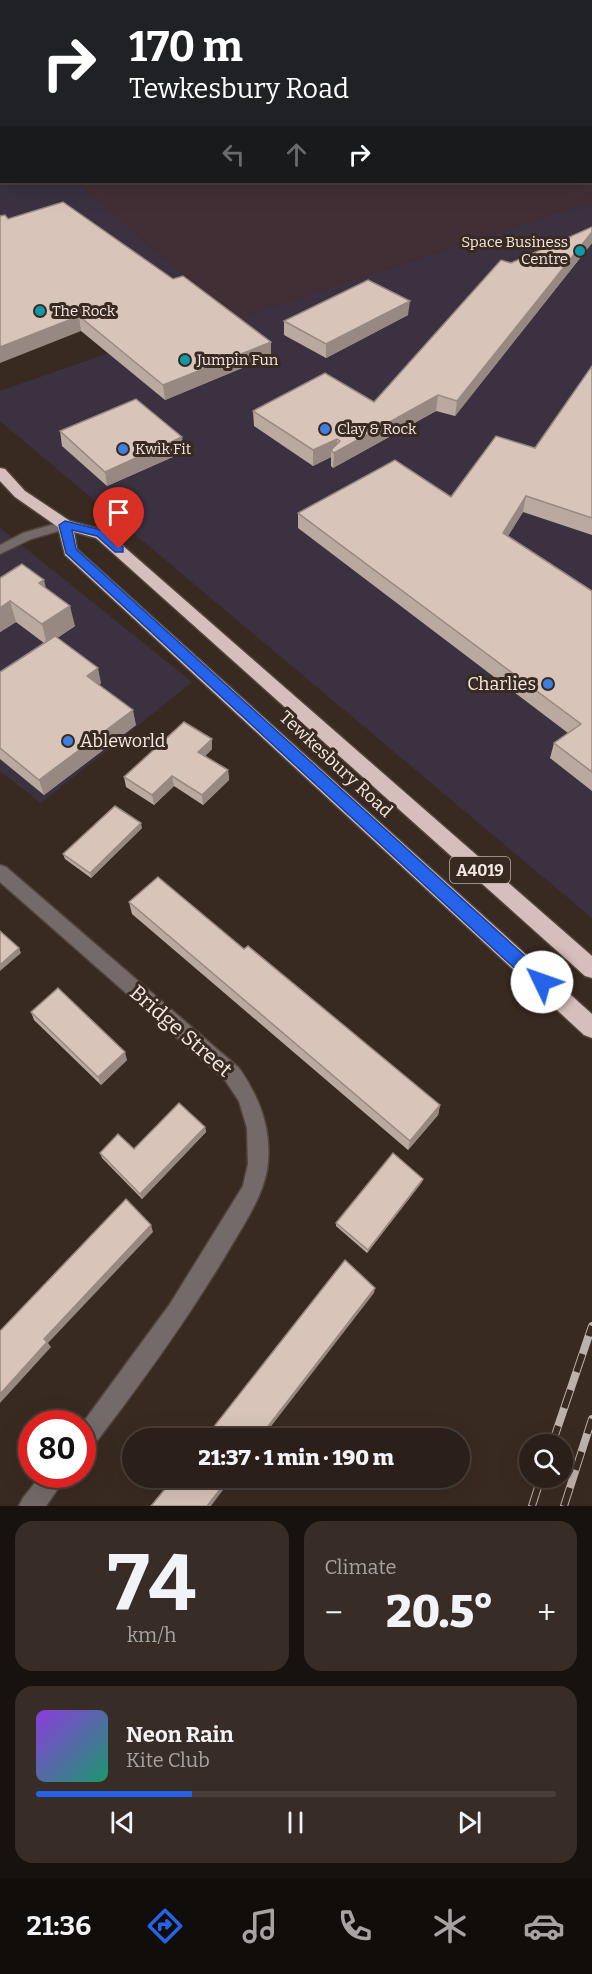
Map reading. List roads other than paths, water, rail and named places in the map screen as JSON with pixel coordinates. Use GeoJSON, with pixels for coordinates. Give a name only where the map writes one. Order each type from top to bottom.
{"type":"FeatureCollection","features":[{"type":"Feature","properties":{"kind":"highway","name":"Tewkesbury Road"},"geometry":{"type":"LineString","coordinates":[[0,472],[20,494],[65,525],[101,534],[592,969]]}},
{"type":"Feature","properties":{"kind":"highway","name":"Tewkesbury Road"},"geometry":{"type":"LineString","coordinates":[[65,525],[70,551],[592,1028]]}},
{"type":"Feature","properties":{"kind":"street"},"geometry":{"type":"LineString","coordinates":[[0,550],[27,536],[65,525]]}},
{"type":"Feature","properties":{"kind":"street","name":"Bridge Street"},"geometry":{"type":"LineString","coordinates":[[0,872],[232,1074],[246,1093],[256,1116],[260,1140],[258,1166],[250,1192],[219,1248],[144,1360],[96,1423]]}},
{"type":"Feature","properties":{"kind":"street"},"geometry":{"type":"LineString","coordinates":[[31,1506],[46,1488]]}},
{"type":"Feature","properties":{"kind":"railway"},"geometry":{"type":"LineString","coordinates":[[555,1434],[592,1326]]}},
{"type":"Feature","properties":{"kind":"railway"},"geometry":{"type":"LineString","coordinates":[[564,1506],[592,1419]]}},
{"type":"Feature","properties":{"kind":"railway"},"geometry":{"type":"LineString","coordinates":[[532,1506],[538,1488]]}},
{"type":"Feature","properties":{"kind":"place","name":"Space Business Centre"},"geometry":{"type":"Point","coordinates":[580,251]}},
{"type":"Feature","properties":{"kind":"place","name":"The Rock"},"geometry":{"type":"Point","coordinates":[40,311]}},
{"type":"Feature","properties":{"kind":"place","name":"Jumpin Fun"},"geometry":{"type":"Point","coordinates":[185,360]}},
{"type":"Feature","properties":{"kind":"place","name":"Clay & Rock"},"geometry":{"type":"Point","coordinates":[325,429]}},
{"type":"Feature","properties":{"kind":"place","name":"Kwik Fit"},"geometry":{"type":"Point","coordinates":[123,449]}},
{"type":"Feature","properties":{"kind":"place","name":"Charlies"},"geometry":{"type":"Point","coordinates":[548,684]}},
{"type":"Feature","properties":{"kind":"place","name":"Ableworld"},"geometry":{"type":"Point","coordinates":[68,741]}}]}
